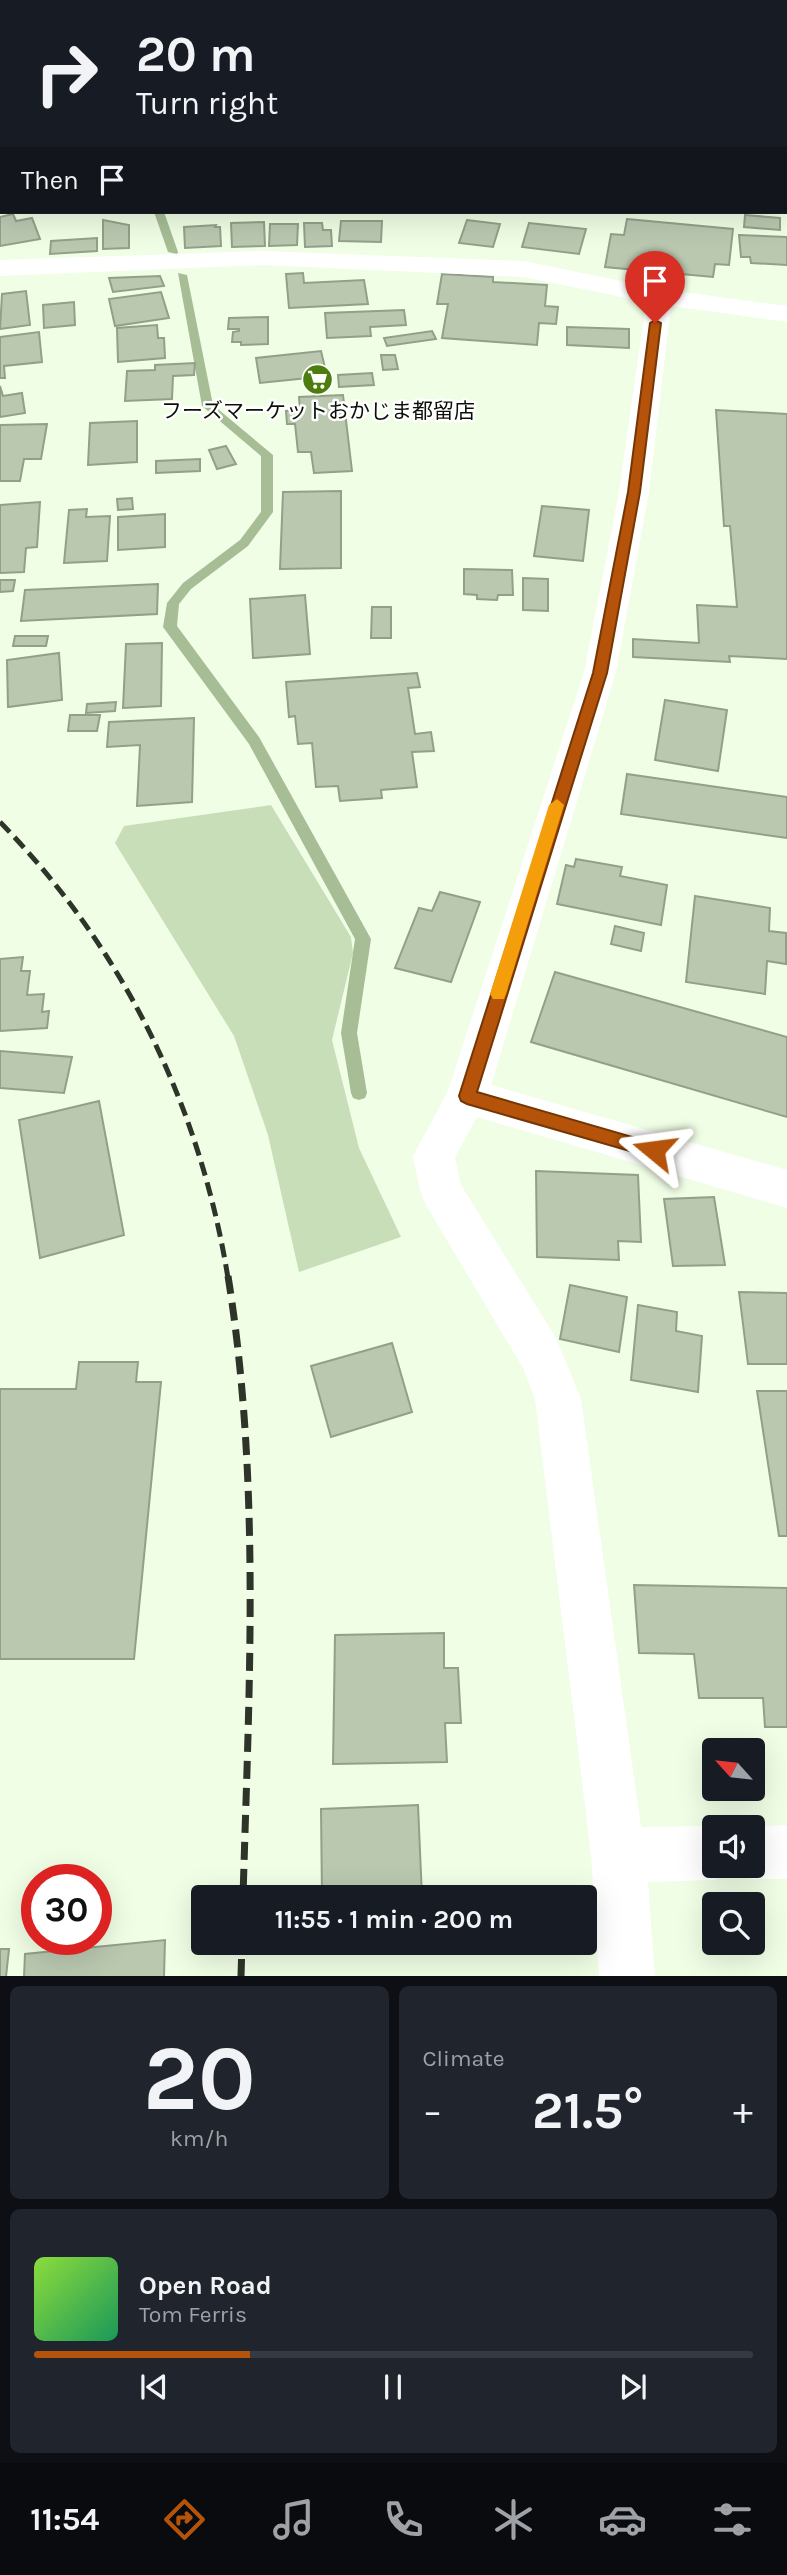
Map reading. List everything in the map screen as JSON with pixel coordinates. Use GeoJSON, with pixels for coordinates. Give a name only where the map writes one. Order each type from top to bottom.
{"type":"FeatureCollection","features":[{"type":"Feature","properties":{"kind":"main road"},"geometry":{"type":"LineString","coordinates":[[0,268],[263,258],[524,269],[660,297],[787,314]]}},
{"type":"Feature","properties":{"kind":"main road"},"geometry":{"type":"LineString","coordinates":[[627,1976],[618,1855],[558,1399],[540,1353],[441,1191],[434,1156],[467,1096],[600,673],[634,492],[650,349],[660,297]]}},
{"type":"Feature","properties":{"kind":"main road"},"geometry":{"type":"LineString","coordinates":[[467,1096],[787,1189]]}},
{"type":"Feature","properties":{"kind":"main road"},"geometry":{"type":"LineString","coordinates":[[765,1853],[787,1852]]}},
{"type":"Feature","properties":{"kind":"main road"},"geometry":{"type":"LineString","coordinates":[[618,1855],[702,1853]]}},
{"type":"Feature","properties":{"kind":"shaded area"},"geometry":{"type":"Polygon","coordinates":[[[271,805],[351,937],[353,953],[332,1040],[359,1148],[401,1237],[299,1272],[268,1135],[234,1036],[115,843],[124,826],[271,805]]]}},
{"type":"Feature","properties":{"kind":"building"},"geometry":{"type":"Polygon","coordinates":[[[13,214],[16,221],[32,218],[40,239],[0,246],[0,217],[13,214]]]}},
{"type":"Feature","properties":{"kind":"building"},"geometry":{"type":"Polygon","coordinates":[[[745,215],[780,218],[780,230],[744,227],[745,215]]]}},
{"type":"Feature","properties":{"kind":"building"},"geometry":{"type":"Polygon","coordinates":[[[627,219],[733,229],[729,265],[715,264],[713,277],[605,267],[611,234],[624,235],[627,219]]]}},
{"type":"Feature","properties":{"kind":"building"},"geometry":{"type":"Polygon","coordinates":[[[103,220],[129,225],[129,248],[103,249],[103,220]]]}},
{"type":"Feature","properties":{"kind":"building"},"geometry":{"type":"Polygon","coordinates":[[[467,220],[500,224],[493,247],[459,243],[467,220]]]}},
{"type":"Feature","properties":{"kind":"building"},"geometry":{"type":"Polygon","coordinates":[[[341,221],[382,221],[381,242],[339,241],[341,221]]]}},
{"type":"Feature","properties":{"kind":"building"},"geometry":{"type":"Polygon","coordinates":[[[264,222],[265,246],[232,247],[231,223],[264,222]]]}},
{"type":"Feature","properties":{"kind":"building"},"geometry":{"type":"Polygon","coordinates":[[[304,223],[322,223],[323,230],[331,230],[332,246],[305,247],[304,223]]]}},
{"type":"Feature","properties":{"kind":"building"},"geometry":{"type":"Polygon","coordinates":[[[529,223],[586,229],[579,254],[522,247],[529,223]]]}},
{"type":"Feature","properties":{"kind":"building"},"geometry":{"type":"Polygon","coordinates":[[[270,224],[298,224],[297,245],[269,246],[270,224]]]}},
{"type":"Feature","properties":{"kind":"building"},"geometry":{"type":"Polygon","coordinates":[[[216,225],[215,227],[220,227],[221,246],[185,248],[184,227],[216,225]]]}},
{"type":"Feature","properties":{"kind":"building"},"geometry":{"type":"Polygon","coordinates":[[[739,235],[787,237],[787,265],[751,263],[750,257],[741,257],[739,235]]]}},
{"type":"Feature","properties":{"kind":"building"},"geometry":{"type":"Polygon","coordinates":[[[97,238],[97,251],[50,254],[51,241],[97,238]]]}},
{"type":"Feature","properties":{"kind":"building"},"geometry":{"type":"Polygon","coordinates":[[[303,273],[304,283],[364,280],[368,304],[289,308],[286,274],[303,273]]]}},
{"type":"Feature","properties":{"kind":"building"},"geometry":{"type":"Polygon","coordinates":[[[442,274],[493,277],[493,282],[547,285],[545,306],[558,307],[556,324],[539,323],[537,345],[442,338],[448,304],[437,304],[442,274]]]}},
{"type":"Feature","properties":{"kind":"building"},"geometry":{"type":"Polygon","coordinates":[[[160,276],[164,286],[113,292],[109,278],[160,276]]]}},
{"type":"Feature","properties":{"kind":"building"},"geometry":{"type":"Polygon","coordinates":[[[26,291],[30,325],[0,329],[2,294],[26,291]]]}},
{"type":"Feature","properties":{"kind":"building"},"geometry":{"type":"Polygon","coordinates":[[[161,292],[169,318],[115,326],[109,299],[161,292]]]}},
{"type":"Feature","properties":{"kind":"building"},"geometry":{"type":"Polygon","coordinates":[[[74,302],[75,325],[44,328],[43,305],[74,302]]]}},
{"type":"Feature","properties":{"kind":"building"},"geometry":{"type":"Polygon","coordinates":[[[404,310],[406,325],[370,327],[371,336],[327,338],[325,313],[404,310]]]}},
{"type":"Feature","properties":{"kind":"building"},"geometry":{"type":"Polygon","coordinates":[[[268,317],[268,344],[241,345],[241,342],[232,342],[233,332],[239,329],[228,329],[229,318],[268,317]]]}},
{"type":"Feature","properties":{"kind":"building"},"geometry":{"type":"Polygon","coordinates":[[[157,325],[158,338],[164,338],[165,358],[118,362],[117,328],[157,325]]]}},
{"type":"Feature","properties":{"kind":"building"},"geometry":{"type":"Polygon","coordinates":[[[567,327],[629,329],[629,348],[567,345],[567,327]]]}},
{"type":"Feature","properties":{"kind":"building"},"geometry":{"type":"Polygon","coordinates":[[[432,331],[436,339],[387,346],[384,338],[432,331]]]}},
{"type":"Feature","properties":{"kind":"building"},"geometry":{"type":"Polygon","coordinates":[[[39,332],[42,362],[4,366],[5,378],[0,378],[0,337],[39,332]]]}},
{"type":"Feature","properties":{"kind":"building"},"geometry":{"type":"Polygon","coordinates":[[[321,351],[327,376],[260,383],[256,358],[321,351]]]}},
{"type":"Feature","properties":{"kind":"building"},"geometry":{"type":"Polygon","coordinates":[[[381,355],[395,355],[398,369],[383,370],[381,355]]]}},
{"type":"Feature","properties":{"kind":"building"},"geometry":{"type":"Polygon","coordinates":[[[195,363],[194,375],[173,376],[172,399],[125,401],[127,371],[155,370],[155,365],[195,363]]]}},
{"type":"Feature","properties":{"kind":"building"},"geometry":{"type":"Polygon","coordinates":[[[372,373],[374,385],[339,387],[338,375],[372,373]]]}},
{"type":"Feature","properties":{"kind":"building"},"geometry":{"type":"Polygon","coordinates":[[[0,386],[3,396],[22,393],[25,413],[0,417],[0,386]]]}},
{"type":"Feature","properties":{"kind":"building"},"geometry":{"type":"Polygon","coordinates":[[[343,395],[352,471],[314,473],[311,452],[298,452],[295,424],[287,424],[286,411],[300,410],[299,397],[343,395]]]}},
{"type":"Feature","properties":{"kind":"building"},"geometry":{"type":"Polygon","coordinates":[[[716,410],[787,414],[787,659],[729,656],[730,662],[633,657],[633,639],[699,643],[697,605],[737,607],[730,526],[724,526],[716,410]]]}},
{"type":"Feature","properties":{"kind":"building"},"geometry":{"type":"Polygon","coordinates":[[[137,421],[137,462],[88,465],[90,423],[137,421]]]}},
{"type":"Feature","properties":{"kind":"building"},"geometry":{"type":"Polygon","coordinates":[[[47,424],[41,459],[24,459],[20,481],[0,481],[0,425],[47,424]]]}},
{"type":"Feature","properties":{"kind":"building"},"geometry":{"type":"Polygon","coordinates":[[[226,446],[236,464],[217,469],[209,450],[226,446]]]}},
{"type":"Feature","properties":{"kind":"building"},"geometry":{"type":"Polygon","coordinates":[[[200,459],[200,471],[156,473],[156,461],[200,459]]]}},
{"type":"Feature","properties":{"kind":"building"},"geometry":{"type":"Polygon","coordinates":[[[341,491],[341,568],[280,569],[283,492],[341,491]]]}},
{"type":"Feature","properties":{"kind":"building"},"geometry":{"type":"Polygon","coordinates":[[[132,498],[133,509],[118,510],[117,499],[132,498]]]}},
{"type":"Feature","properties":{"kind":"building"},"geometry":{"type":"Polygon","coordinates":[[[40,502],[37,547],[26,548],[24,572],[0,573],[0,505],[40,502]]]}},
{"type":"Feature","properties":{"kind":"building"},"geometry":{"type":"Polygon","coordinates":[[[542,506],[589,510],[583,561],[534,556],[542,506]]]}},
{"type":"Feature","properties":{"kind":"building"},"geometry":{"type":"Polygon","coordinates":[[[87,509],[86,517],[110,516],[107,561],[64,563],[69,510],[87,509]]]}},
{"type":"Feature","properties":{"kind":"building"},"geometry":{"type":"Polygon","coordinates":[[[165,514],[165,547],[118,550],[118,517],[165,514]]]}},
{"type":"Feature","properties":{"kind":"building"},"geometry":{"type":"Polygon","coordinates":[[[464,569],[512,570],[513,595],[498,595],[497,600],[477,599],[477,595],[464,594],[464,569]]]}},
{"type":"Feature","properties":{"kind":"building"},"geometry":{"type":"Polygon","coordinates":[[[523,578],[548,579],[548,611],[523,610],[523,578]]]}},
{"type":"Feature","properties":{"kind":"building"},"geometry":{"type":"Polygon","coordinates":[[[0,580],[15,580],[13,591],[0,592],[0,580]]]}},
{"type":"Feature","properties":{"kind":"building"},"geometry":{"type":"Polygon","coordinates":[[[158,584],[157,614],[21,621],[25,590],[158,584]]]}},
{"type":"Feature","properties":{"kind":"building"},"geometry":{"type":"Polygon","coordinates":[[[305,595],[310,654],[253,658],[250,599],[305,595]]]}},
{"type":"Feature","properties":{"kind":"building"},"geometry":{"type":"Polygon","coordinates":[[[372,607],[391,607],[391,638],[371,638],[372,607]]]}},
{"type":"Feature","properties":{"kind":"building"},"geometry":{"type":"Polygon","coordinates":[[[15,636],[48,636],[46,646],[13,646],[15,636]]]}},
{"type":"Feature","properties":{"kind":"building"},"geometry":{"type":"Polygon","coordinates":[[[162,643],[161,706],[123,708],[126,644],[162,643]]]}},
{"type":"Feature","properties":{"kind":"building"},"geometry":{"type":"Polygon","coordinates":[[[59,653],[62,700],[8,707],[7,660],[59,653]]]}},
{"type":"Feature","properties":{"kind":"building"},"geometry":{"type":"Polygon","coordinates":[[[417,673],[420,687],[408,688],[415,734],[431,732],[434,751],[412,752],[417,787],[381,790],[382,798],[340,801],[338,786],[316,787],[312,743],[298,744],[295,716],[289,717],[286,682],[417,673]]]}},
{"type":"Feature","properties":{"kind":"building"},"geometry":{"type":"Polygon","coordinates":[[[665,700],[727,710],[718,771],[655,760],[665,700]]]}},
{"type":"Feature","properties":{"kind":"building"},"geometry":{"type":"Polygon","coordinates":[[[116,702],[115,711],[86,713],[87,704],[116,702]]]}},
{"type":"Feature","properties":{"kind":"building"},"geometry":{"type":"Polygon","coordinates":[[[70,715],[100,715],[97,731],[68,731],[70,715]]]}},
{"type":"Feature","properties":{"kind":"building"},"geometry":{"type":"Polygon","coordinates":[[[194,718],[192,802],[137,806],[140,745],[107,747],[109,722],[194,718]]]}},
{"type":"Feature","properties":{"kind":"building"},"geometry":{"type":"Polygon","coordinates":[[[627,774],[787,797],[787,838],[621,814],[627,774]]]}},
{"type":"Feature","properties":{"kind":"building"},"geometry":{"type":"Polygon","coordinates":[[[576,859],[622,867],[620,876],[667,885],[661,925],[557,904],[566,865],[574,867],[576,859]]]}},
{"type":"Feature","properties":{"kind":"building"},"geometry":{"type":"Polygon","coordinates":[[[440,892],[480,902],[451,982],[395,968],[419,908],[432,911],[440,892]]]}},
{"type":"Feature","properties":{"kind":"building"},"geometry":{"type":"Polygon","coordinates":[[[695,896],[770,908],[769,931],[786,933],[786,964],[767,961],[765,994],[686,982],[695,896]]]}},
{"type":"Feature","properties":{"kind":"building"},"geometry":{"type":"Polygon","coordinates":[[[615,926],[644,933],[641,951],[611,944],[615,926]]]}},
{"type":"Feature","properties":{"kind":"building"},"geometry":{"type":"Polygon","coordinates":[[[23,957],[21,971],[30,971],[27,995],[44,994],[42,1012],[49,1011],[47,1028],[0,1031],[0,959],[23,957]]]}},
{"type":"Feature","properties":{"kind":"building"},"geometry":{"type":"Polygon","coordinates":[[[555,972],[787,1037],[787,1117],[531,1042],[555,972]]]}},
{"type":"Feature","properties":{"kind":"building"},"geometry":{"type":"Polygon","coordinates":[[[0,1051],[72,1057],[64,1093],[0,1088],[0,1051]]]}},
{"type":"Feature","properties":{"kind":"building"},"geometry":{"type":"Polygon","coordinates":[[[99,1101],[124,1235],[40,1258],[19,1120],[99,1101]]]}},
{"type":"Feature","properties":{"kind":"building"},"geometry":{"type":"Polygon","coordinates":[[[536,1171],[638,1175],[641,1242],[618,1241],[619,1260],[537,1257],[536,1171]]]}},
{"type":"Feature","properties":{"kind":"building"},"geometry":{"type":"Polygon","coordinates":[[[714,1197],[725,1265],[673,1266],[664,1199],[714,1197]]]}},
{"type":"Feature","properties":{"kind":"building"},"geometry":{"type":"Polygon","coordinates":[[[570,1285],[627,1297],[619,1352],[560,1339],[570,1285]]]}},
{"type":"Feature","properties":{"kind":"building"},"geometry":{"type":"Polygon","coordinates":[[[739,1292],[787,1293],[787,1364],[748,1364],[739,1292]]]}},
{"type":"Feature","properties":{"kind":"building"},"geometry":{"type":"Polygon","coordinates":[[[638,1305],[677,1312],[676,1331],[702,1336],[698,1392],[631,1380],[638,1305]]]}},
{"type":"Feature","properties":{"kind":"building"},"geometry":{"type":"Polygon","coordinates":[[[392,1343],[412,1412],[331,1437],[311,1366],[392,1343]]]}},
{"type":"Feature","properties":{"kind":"building"},"geometry":{"type":"Polygon","coordinates":[[[79,1362],[138,1362],[136,1382],[161,1382],[134,1659],[0,1659],[0,1389],[76,1389],[79,1362]]]}},
{"type":"Feature","properties":{"kind":"building"},"geometry":{"type":"Polygon","coordinates":[[[757,1391],[787,1391],[787,1536],[779,1536],[757,1391]]]}},
{"type":"Feature","properties":{"kind":"building"},"geometry":{"type":"Polygon","coordinates":[[[634,1585],[787,1588],[787,1727],[765,1727],[763,1698],[699,1698],[694,1654],[639,1653],[634,1585]]]}},
{"type":"Feature","properties":{"kind":"building"},"geometry":{"type":"Polygon","coordinates":[[[444,1633],[444,1668],[458,1668],[461,1723],[445,1723],[447,1762],[333,1764],[335,1635],[444,1633]]]}},
{"type":"Feature","properties":{"kind":"building"},"geometry":{"type":"Polygon","coordinates":[[[418,1805],[421,1885],[322,1885],[321,1809],[418,1805]]]}},
{"type":"Feature","properties":{"kind":"building"},"geometry":{"type":"Polygon","coordinates":[[[165,1940],[164,1976],[24,1976],[25,1955],[112,1955],[112,1945],[165,1940]]]}},
{"type":"Feature","properties":{"kind":"building"},"geometry":{"type":"Polygon","coordinates":[[[0,1949],[9,1949],[6,1976],[0,1976],[0,1949]]]}},
{"type":"Feature","properties":{"kind":"waterway"},"geometry":{"type":"LineString","coordinates":[[160,214],[173,252]]}},
{"type":"Feature","properties":{"kind":"waterway"},"geometry":{"type":"LineString","coordinates":[[182,275],[208,406],[267,455],[267,512],[244,543],[187,586],[173,603],[170,627],[254,741],[363,939],[349,1033],[359,1093]]}},
{"type":"Feature","properties":{"kind":"railway"},"geometry":{"type":"LineString","coordinates":[[0,822],[44,871],[84,922],[119,976],[150,1032],[198,1151],[228,1278]]}},
{"type":"Feature","properties":{"kind":"railway"},"geometry":{"type":"LineString","coordinates":[[228,1276],[238,1353],[249,1508],[250,1664],[243,1885]]}},
{"type":"Feature","properties":{"kind":"railway"},"geometry":{"type":"LineString","coordinates":[[241,1976],[242,1955]]}},
{"type":"Feature","properties":{"kind":"slow traffic"},"geometry":{"type":"LineString","coordinates":[[498,994],[557,805]]}},
{"type":"Feature","properties":{"kind":"place","name":"フーズマーケットおかじま都留店"},"geometry":{"type":"Point","coordinates":[318,379]}},
{"type":"Feature","properties":{"kind":"route"},"geometry":{"type":"LineString","coordinates":[[654,1150],[467,1096],[550,824],[600,673],[634,492],[655,323]]}}]}
